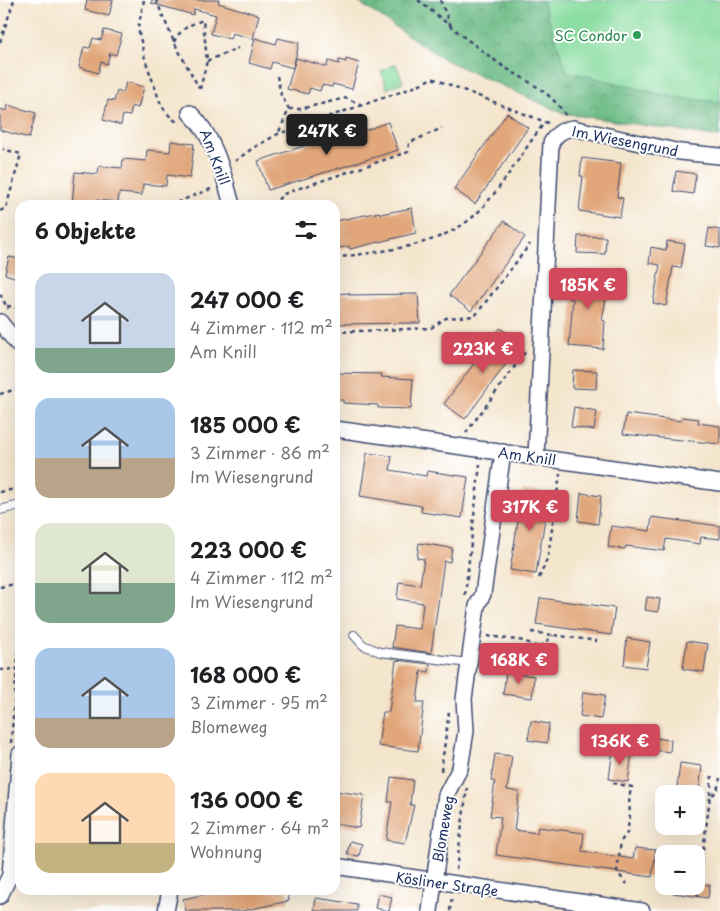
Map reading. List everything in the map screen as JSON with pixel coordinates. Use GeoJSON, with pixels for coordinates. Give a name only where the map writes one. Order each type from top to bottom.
{"type":"FeatureCollection","features":[{"type":"Feature","properties":{"kind":"street","name":"Am Knill"},"geometry":{"type":"LineString","coordinates":[[190,113],[202,124],[216,153],[230,200]]}},
{"type":"Feature","properties":{"kind":"street","name":"Im Wiesengrund"},"geometry":{"type":"LineString","coordinates":[[536,457],[551,143],[556,134],[564,129],[573,128],[680,152],[720,156]]}},
{"type":"Feature","properties":{"kind":"street"},"geometry":{"type":"LineString","coordinates":[[0,322],[15,341]]}},
{"type":"Feature","properties":{"kind":"street","name":"Am Knill"},"geometry":{"type":"LineString","coordinates":[[340,430],[720,483]]}},
{"type":"Feature","properties":{"kind":"street","name":"Blomeweg"},"geometry":{"type":"LineString","coordinates":[[430,911],[446,795],[460,768],[466,731],[464,699],[477,606],[483,594],[503,452]]}},
{"type":"Feature","properties":{"kind":"street"},"geometry":{"type":"LineString","coordinates":[[0,896],[10,875],[15,831]]}},
{"type":"Feature","properties":{"kind":"street","name":"Kösliner Straße"},"geometry":{"type":"LineString","coordinates":[[341,867],[614,909],[642,911]]}},
{"type":"Feature","properties":{"kind":"street"},"geometry":{"type":"LineString","coordinates":[[166,911],[169,895]]}},
{"type":"Feature","properties":{"kind":"lane"},"geometry":{"type":"LineString","coordinates":[[0,510],[15,506]]}},
{"type":"Feature","properties":{"kind":"lane"},"geometry":{"type":"LineString","coordinates":[[354,635],[363,645],[380,652],[469,663]]}},
{"type":"Feature","properties":{"kind":"path"},"geometry":{"type":"LineString","coordinates":[[0,42],[14,0]]}},
{"type":"Feature","properties":{"kind":"path"},"geometry":{"type":"LineString","coordinates":[[144,0],[138,28],[161,105],[172,119]]}},
{"type":"Feature","properties":{"kind":"path"},"geometry":{"type":"LineString","coordinates":[[156,0],[174,42],[200,89],[207,61],[203,20],[187,25],[178,33],[174,42]]}},
{"type":"Feature","properties":{"kind":"path"},"geometry":{"type":"LineString","coordinates":[[418,0],[499,64],[544,90],[559,105],[573,128]]}},
{"type":"Feature","properties":{"kind":"path"},"geometry":{"type":"LineString","coordinates":[[440,0],[452,27]]}},
{"type":"Feature","properties":{"kind":"path"},"geometry":{"type":"LineString","coordinates":[[207,61],[238,48]]}},
{"type":"Feature","properties":{"kind":"path"},"geometry":{"type":"LineString","coordinates":[[277,76],[281,95],[289,109]]}},
{"type":"Feature","properties":{"kind":"path"},"geometry":{"type":"LineString","coordinates":[[230,166],[252,148],[278,134],[412,88],[432,78],[551,124]]}},
{"type":"Feature","properties":{"kind":"path"},"geometry":{"type":"LineString","coordinates":[[289,109],[300,109],[346,98],[362,105]]}},
{"type":"Feature","properties":{"kind":"path"},"geometry":{"type":"LineString","coordinates":[[278,134],[289,109]]}},
{"type":"Feature","properties":{"kind":"path"},"geometry":{"type":"LineString","coordinates":[[340,257],[416,245],[461,224],[481,209],[545,122]]}},
{"type":"Feature","properties":{"kind":"path"},"geometry":{"type":"LineString","coordinates":[[277,200],[284,194],[294,190],[408,152],[409,143],[442,128]]}},
{"type":"Feature","properties":{"kind":"path"},"geometry":{"type":"LineString","coordinates":[[0,211],[6,208],[21,154],[2,149]]}},
{"type":"Feature","properties":{"kind":"path","name":"Am Knill"},"geometry":{"type":"LineString","coordinates":[[182,200],[220,185]]}},
{"type":"Feature","properties":{"kind":"path"},"geometry":{"type":"LineString","coordinates":[[340,332],[432,328],[446,318],[475,316],[536,237]]}},
{"type":"Feature","properties":{"kind":"path"},"geometry":{"type":"LineString","coordinates":[[6,305],[15,307]]}},
{"type":"Feature","properties":{"kind":"path"},"geometry":{"type":"LineString","coordinates":[[466,433],[531,344]]}},
{"type":"Feature","properties":{"kind":"path"},"geometry":{"type":"LineString","coordinates":[[0,394],[15,390]]}},
{"type":"Feature","properties":{"kind":"path"},"geometry":{"type":"LineString","coordinates":[[539,578],[548,557],[560,470]]}},
{"type":"Feature","properties":{"kind":"path"},"geometry":{"type":"LineString","coordinates":[[0,492],[15,489]]}},
{"type":"Feature","properties":{"kind":"path"},"geometry":{"type":"LineString","coordinates":[[0,587],[15,585]]}},
{"type":"Feature","properties":{"kind":"path"},"geometry":{"type":"LineString","coordinates":[[531,632],[597,641]]}},
{"type":"Feature","properties":{"kind":"path"},"geometry":{"type":"LineString","coordinates":[[487,636],[524,641],[540,648],[553,635]]}},
{"type":"Feature","properties":{"kind":"path"},"geometry":{"type":"LineString","coordinates":[[0,670],[15,670]]}},
{"type":"Feature","properties":{"kind":"path"},"geometry":{"type":"LineString","coordinates":[[697,897],[712,776]]}},
{"type":"Feature","properties":{"kind":"path"},"geometry":{"type":"LineString","coordinates":[[710,796],[717,790],[720,778]]}},
{"type":"Feature","properties":{"kind":"path"},"geometry":{"type":"LineString","coordinates":[[613,783],[632,787],[629,797],[630,816],[627,833],[621,841],[617,872],[627,884]]}},
{"type":"Feature","properties":{"kind":"green space"},"geometry":{"type":"Polygon","coordinates":[[[355,0],[542,0],[567,71],[674,97],[720,102],[720,137],[562,113],[445,60],[355,0]]]}},
{"type":"Feature","properties":{"kind":"green space","name":"SC Condor"},"geometry":{"type":"Polygon","coordinates":[[[542,0],[720,0],[720,102],[674,97],[567,71],[542,0]]]}},
{"type":"Feature","properties":{"kind":"green space"},"geometry":{"type":"Polygon","coordinates":[[[396,64],[403,82],[387,89],[381,71],[396,64]]]}},
{"type":"Feature","properties":{"kind":"building"},"geometry":{"type":"Polygon","coordinates":[[[87,0],[113,0],[109,16],[85,10],[87,0]]]}},
{"type":"Feature","properties":{"kind":"building"},"geometry":{"type":"Polygon","coordinates":[[[152,0],[219,0],[218,3],[259,15],[253,39],[232,33],[230,39],[211,34],[216,15],[194,9],[193,15],[151,3],[152,0]]]}},
{"type":"Feature","properties":{"kind":"building"},"geometry":{"type":"Polygon","coordinates":[[[104,30],[122,34],[116,55],[110,53],[107,64],[101,62],[98,73],[79,67],[84,47],[90,48],[93,38],[101,40],[104,30]]]}},
{"type":"Feature","properties":{"kind":"building"},"geometry":{"type":"Polygon","coordinates":[[[255,38],[276,44],[278,38],[299,43],[293,68],[272,62],[270,69],[249,63],[255,38]]]}},
{"type":"Feature","properties":{"kind":"building"},"geometry":{"type":"Polygon","coordinates":[[[296,58],[327,67],[328,61],[339,64],[339,60],[346,62],[346,59],[359,63],[352,89],[333,84],[332,87],[322,85],[320,91],[310,88],[308,94],[287,89],[296,58]]]}},
{"type":"Feature","properties":{"kind":"building"},"geometry":{"type":"Polygon","coordinates":[[[126,82],[144,87],[138,108],[132,106],[130,116],[123,115],[121,125],[103,120],[108,100],[114,101],[117,91],[123,93],[126,82]]]}},
{"type":"Feature","properties":{"kind":"building"},"geometry":{"type":"Polygon","coordinates":[[[8,105],[36,113],[29,138],[0,130],[0,109],[7,111],[8,105]]]}},
{"type":"Feature","properties":{"kind":"building"},"geometry":{"type":"Polygon","coordinates":[[[507,113],[528,128],[475,204],[454,189],[507,113]]]}},
{"type":"Feature","properties":{"kind":"building"},"geometry":{"type":"Polygon","coordinates":[[[388,122],[398,150],[268,190],[258,161],[322,140],[323,143],[358,131],[358,133],[388,122]]]}},
{"type":"Feature","properties":{"kind":"building"},"geometry":{"type":"Polygon","coordinates":[[[171,141],[194,144],[190,178],[167,175],[166,186],[143,184],[142,195],[119,193],[118,200],[72,200],[75,172],[98,174],[99,166],[122,168],[123,159],[146,161],[147,150],[170,152],[171,141]]]}},
{"type":"Feature","properties":{"kind":"building"},"geometry":{"type":"Polygon","coordinates":[[[582,158],[621,163],[617,197],[623,198],[620,217],[579,211],[583,176],[580,176],[582,158]]]}},
{"type":"Feature","properties":{"kind":"building"},"geometry":{"type":"Polygon","coordinates":[[[676,171],[696,174],[693,194],[673,191],[676,171]]]}},
{"type":"Feature","properties":{"kind":"building"},"geometry":{"type":"Polygon","coordinates":[[[412,208],[416,233],[350,249],[349,246],[340,248],[340,220],[380,212],[380,214],[412,208]]]}},
{"type":"Feature","properties":{"kind":"building"},"geometry":{"type":"Polygon","coordinates":[[[504,221],[525,237],[471,311],[449,295],[504,221]]]}},
{"type":"Feature","properties":{"kind":"building"},"geometry":{"type":"Polygon","coordinates":[[[709,228],[720,230],[720,248],[706,246],[709,228]]]}},
{"type":"Feature","properties":{"kind":"building"},"geometry":{"type":"Polygon","coordinates":[[[578,236],[606,237],[605,254],[577,253],[578,236]]]}},
{"type":"Feature","properties":{"kind":"building"},"geometry":{"type":"Polygon","coordinates":[[[667,241],[685,244],[681,268],[673,267],[666,306],[653,303],[660,265],[649,263],[651,247],[666,250],[667,241]]]}},
{"type":"Feature","properties":{"kind":"building"},"geometry":{"type":"Polygon","coordinates":[[[9,257],[15,258],[15,277],[5,274],[9,257]]]}},
{"type":"Feature","properties":{"kind":"building"},"geometry":{"type":"Polygon","coordinates":[[[574,271],[610,278],[602,320],[605,321],[603,349],[569,346],[573,299],[569,298],[574,271]]]}},
{"type":"Feature","properties":{"kind":"building"},"geometry":{"type":"Polygon","coordinates":[[[340,294],[418,294],[420,323],[340,324],[340,294]]]}},
{"type":"Feature","properties":{"kind":"building"},"geometry":{"type":"Polygon","coordinates":[[[500,328],[521,344],[465,419],[444,404],[500,328]]]}},
{"type":"Feature","properties":{"kind":"building"},"geometry":{"type":"Polygon","coordinates":[[[573,370],[597,371],[596,389],[572,388],[573,370]]]}},
{"type":"Feature","properties":{"kind":"building"},"geometry":{"type":"Polygon","coordinates":[[[340,373],[382,374],[381,377],[413,379],[411,409],[378,408],[378,405],[343,403],[343,400],[340,400],[340,373]]]}},
{"type":"Feature","properties":{"kind":"building"},"geometry":{"type":"Polygon","coordinates":[[[574,407],[597,411],[594,430],[571,427],[574,407]]]}},
{"type":"Feature","properties":{"kind":"building"},"geometry":{"type":"Polygon","coordinates":[[[626,414],[681,421],[682,417],[699,419],[698,423],[720,426],[720,444],[623,434],[626,414]]]}},
{"type":"Feature","properties":{"kind":"building"},"geometry":{"type":"Polygon","coordinates":[[[367,453],[392,456],[390,470],[426,476],[427,471],[468,477],[462,518],[421,512],[422,506],[360,496],[367,453]]]}},
{"type":"Feature","properties":{"kind":"building"},"geometry":{"type":"Polygon","coordinates":[[[523,490],[549,494],[536,574],[510,570],[523,490]]]}},
{"type":"Feature","properties":{"kind":"building"},"geometry":{"type":"Polygon","coordinates":[[[581,493],[601,496],[598,524],[578,521],[581,493]]]}},
{"type":"Feature","properties":{"kind":"building"},"geometry":{"type":"Polygon","coordinates":[[[652,517],[720,526],[720,539],[701,537],[700,544],[666,539],[664,551],[626,546],[625,549],[608,547],[611,526],[650,531],[652,517]]]}},
{"type":"Feature","properties":{"kind":"building"},"geometry":{"type":"Polygon","coordinates":[[[419,543],[452,548],[450,562],[444,561],[431,653],[392,647],[395,626],[420,629],[423,603],[397,599],[399,582],[420,585],[424,559],[417,558],[419,543]]]}},
{"type":"Feature","properties":{"kind":"building"},"geometry":{"type":"Polygon","coordinates":[[[647,597],[660,599],[658,612],[645,610],[647,597]]]}},
{"type":"Feature","properties":{"kind":"building"},"geometry":{"type":"Polygon","coordinates":[[[540,598],[615,608],[611,635],[536,624],[540,598]]]}},
{"type":"Feature","properties":{"kind":"building"},"geometry":{"type":"Polygon","coordinates":[[[627,638],[650,642],[646,668],[624,665],[627,638]]]}},
{"type":"Feature","properties":{"kind":"building"},"geometry":{"type":"Polygon","coordinates":[[[687,641],[708,644],[704,672],[683,669],[687,641]]]}},
{"type":"Feature","properties":{"kind":"building"},"geometry":{"type":"Polygon","coordinates":[[[396,660],[430,664],[429,672],[421,671],[417,702],[424,702],[418,751],[378,746],[383,712],[389,712],[396,660]]]}},
{"type":"Feature","properties":{"kind":"building"},"geometry":{"type":"Polygon","coordinates":[[[506,673],[534,676],[532,698],[503,694],[506,673]]]}},
{"type":"Feature","properties":{"kind":"building"},"geometry":{"type":"Polygon","coordinates":[[[583,692],[605,695],[601,719],[580,716],[583,692]]]}},
{"type":"Feature","properties":{"kind":"building"},"geometry":{"type":"Polygon","coordinates":[[[531,721],[549,724],[547,743],[528,740],[531,721]]]}},
{"type":"Feature","properties":{"kind":"building"},"geometry":{"type":"Polygon","coordinates":[[[654,738],[671,740],[670,752],[653,750],[654,738]]]}},
{"type":"Feature","properties":{"kind":"building"},"geometry":{"type":"Polygon","coordinates":[[[613,749],[632,752],[628,782],[609,779],[613,749]]]}},
{"type":"Feature","properties":{"kind":"building"},"geometry":{"type":"Polygon","coordinates":[[[495,754],[512,756],[507,790],[519,792],[514,830],[537,833],[538,827],[584,833],[582,851],[633,859],[635,848],[655,850],[652,877],[496,855],[501,817],[490,816],[495,782],[491,781],[495,754]]]}},
{"type":"Feature","properties":{"kind":"building"},"geometry":{"type":"Polygon","coordinates":[[[680,763],[702,766],[700,785],[677,785],[680,763]]]}},
{"type":"Feature","properties":{"kind":"building"},"geometry":{"type":"Polygon","coordinates":[[[391,777],[413,780],[410,805],[414,805],[405,843],[386,840],[392,802],[388,802],[391,777]]]}},
{"type":"Feature","properties":{"kind":"building"},"geometry":{"type":"Polygon","coordinates":[[[340,792],[364,795],[359,828],[340,825],[340,792]]]}},
{"type":"Feature","properties":{"kind":"building"},"geometry":{"type":"Polygon","coordinates":[[[350,841],[362,844],[359,856],[347,854],[350,841]]]}},
{"type":"Feature","properties":{"kind":"building"},"geometry":{"type":"Polygon","coordinates":[[[705,884],[710,885],[708,898],[687,895],[705,895],[705,884]]]}},
{"type":"Feature","properties":{"kind":"building"},"geometry":{"type":"Polygon","coordinates":[[[378,894],[392,897],[389,911],[375,908],[378,894]]]}},
{"type":"Feature","properties":{"kind":"building"},"geometry":{"type":"Polygon","coordinates":[[[201,895],[288,895],[289,901],[242,911],[186,911],[183,899],[201,895]]]}},
{"type":"Feature","properties":{"kind":"building"},"geometry":{"type":"Polygon","coordinates":[[[316,898],[357,904],[357,911],[314,911],[316,898]]]}},
{"type":"Feature","properties":{"kind":"place","name":"SC Condor"},"geometry":{"type":"Point","coordinates":[637,35]}}]}
